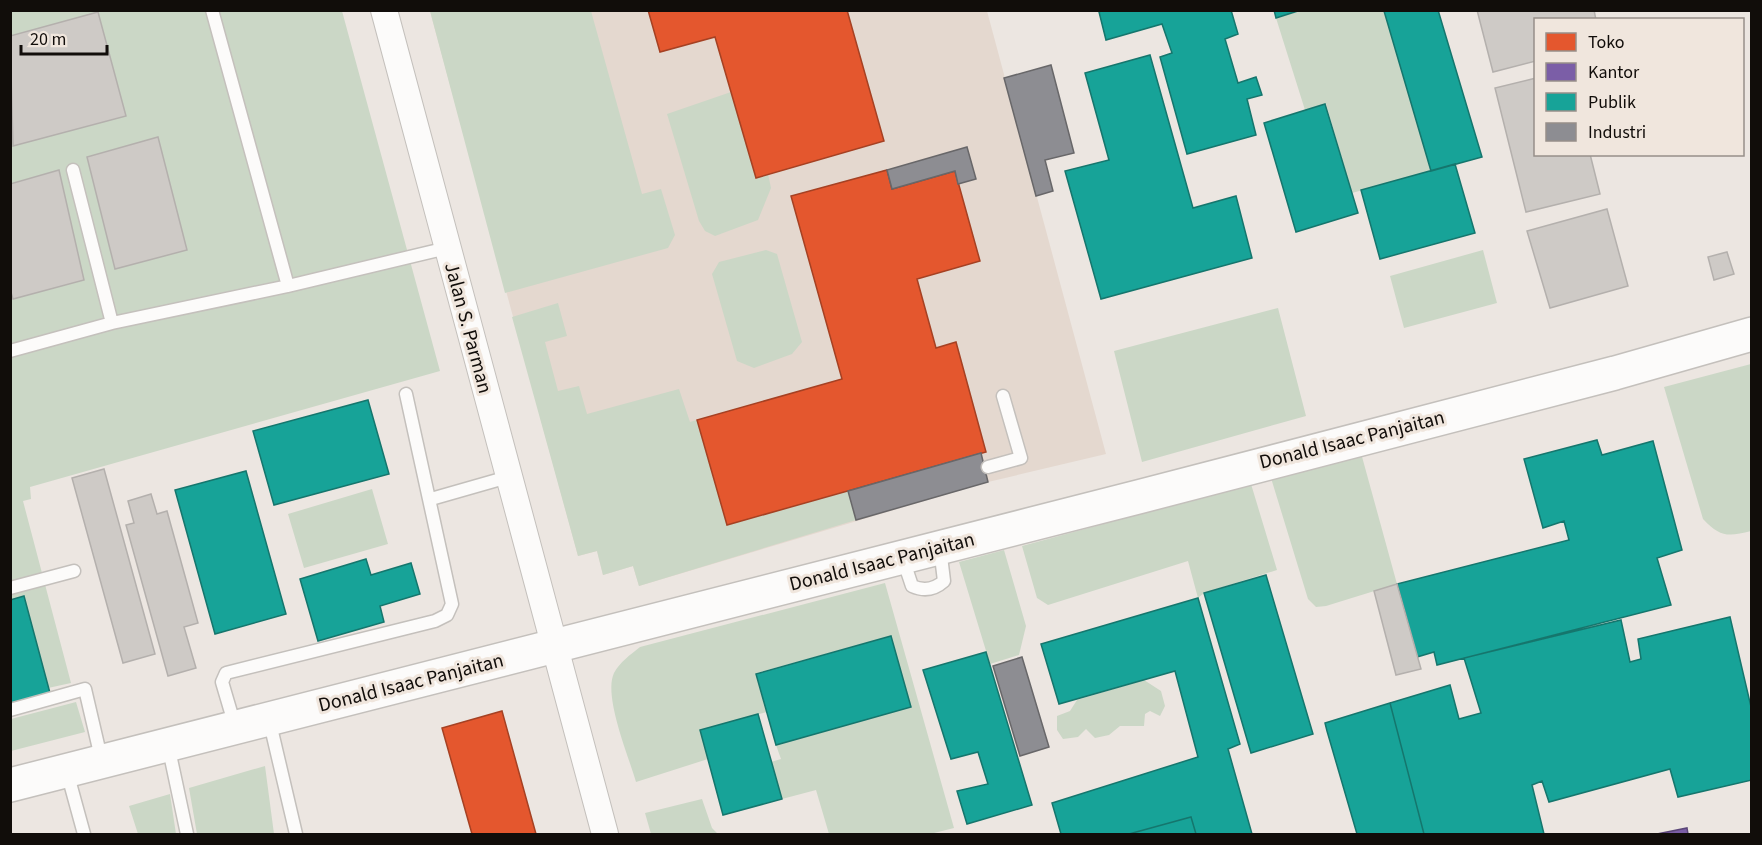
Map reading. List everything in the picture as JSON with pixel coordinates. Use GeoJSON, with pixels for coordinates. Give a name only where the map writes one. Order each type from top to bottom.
{"type":"FeatureCollection","features":[{"type":"Feature","properties":{"kind":"street","name":"Jalan S. Parman"},"geometry":{"type":"LineString","coordinates":[[384,10],[605,834]]}},
{"type":"Feature","properties":{"kind":"street","name":"Donald Isaac Panjaitan"},"geometry":{"type":"LineString","coordinates":[[10,785],[1615,373],[1752,334]]}},
{"type":"Feature","properties":{"kind":"lane"},"geometry":{"type":"LineString","coordinates":[[212,10],[288,286]]}},
{"type":"Feature","properties":{"kind":"lane"},"geometry":{"type":"LineString","coordinates":[[73,170],[112,323]]}},
{"type":"Feature","properties":{"kind":"lane"},"geometry":{"type":"LineString","coordinates":[[10,351],[112,323],[288,286],[447,248]]}},
{"type":"Feature","properties":{"kind":"lane"},"geometry":{"type":"LineString","coordinates":[[235,728],[222,682],[226,673],[435,621],[447,615],[452,604],[431,499],[406,394]]}},
{"type":"Feature","properties":{"kind":"lane"},"geometry":{"type":"LineString","coordinates":[[988,466],[1020,458],[1003,396]]}},
{"type":"Feature","properties":{"kind":"lane"},"geometry":{"type":"LineString","coordinates":[[431,499],[508,477]]}},
{"type":"Feature","properties":{"kind":"lane"},"geometry":{"type":"LineString","coordinates":[[10,588],[74,571]]}},
{"type":"Feature","properties":{"kind":"lane"},"geometry":{"type":"LineString","coordinates":[[10,710],[85,689],[102,762]]}},
{"type":"Feature","properties":{"kind":"lane"},"geometry":{"type":"LineString","coordinates":[[269,719],[296,834]]}},
{"type":"Feature","properties":{"kind":"lane"},"geometry":{"type":"LineString","coordinates":[[168,745],[187,834]]}},
{"type":"Feature","properties":{"kind":"lane"},"geometry":{"type":"LineString","coordinates":[[67,770],[84,834]]}},
{"type":"Feature","properties":{"kind":"shaded area"},"geometry":{"type":"Polygon","coordinates":[[[430,11],[987,11],[1106,454],[988,482],[639,586],[633,566],[603,575],[597,551],[578,556],[430,11]]]}},
{"type":"Feature","properties":{"kind":"green space"},"geometry":{"type":"Polygon","coordinates":[[[10,11],[342,11],[440,371],[30,487],[31,499],[23,501],[71,683],[48,688],[23,596],[11,600],[10,11]]]}},
{"type":"Feature","properties":{"kind":"green space"},"geometry":{"type":"Polygon","coordinates":[[[430,11],[591,11],[642,194],[661,189],[675,235],[668,248],[505,293],[430,11]]]}},
{"type":"Feature","properties":{"kind":"green space"},"geometry":{"type":"Polygon","coordinates":[[[1301,11],[1385,11],[1431,171],[1352,193],[1326,104],[1305,110],[1276,18],[1301,11]]]}},
{"type":"Feature","properties":{"kind":"green space"},"geometry":{"type":"Polygon","coordinates":[[[731,92],[756,178],[768,174],[771,188],[758,220],[715,236],[705,231],[699,221],[667,114],[731,92]]]}},
{"type":"Feature","properties":{"kind":"green space"},"geometry":{"type":"Polygon","coordinates":[[[766,250],[777,254],[802,342],[792,354],[754,368],[737,361],[712,274],[719,262],[766,250]]]}},
{"type":"Feature","properties":{"kind":"green space"},"geometry":{"type":"Polygon","coordinates":[[[1483,250],[1497,303],[1404,328],[1390,276],[1483,250]]]}},
{"type":"Feature","properties":{"kind":"green space"},"geometry":{"type":"Polygon","coordinates":[[[558,303],[567,336],[545,342],[558,391],[579,386],[587,414],[679,389],[690,422],[697,420],[727,525],[848,491],[856,520],[639,586],[633,566],[603,575],[597,551],[578,556],[512,317],[558,303]]]}},
{"type":"Feature","properties":{"kind":"green space"},"geometry":{"type":"Polygon","coordinates":[[[1278,308],[1306,416],[1142,462],[1114,351],[1278,308]]]}},
{"type":"Feature","properties":{"kind":"green space"},"geometry":{"type":"Polygon","coordinates":[[[1751,364],[1751,531],[1730,535],[1714,529],[1703,519],[1664,387],[1751,364]]]}},
{"type":"Feature","properties":{"kind":"green space"},"geometry":{"type":"Polygon","coordinates":[[[1361,453],[1397,584],[1316,607],[1308,599],[1271,478],[1361,453]]]}},
{"type":"Feature","properties":{"kind":"green space"},"geometry":{"type":"Polygon","coordinates":[[[1251,484],[1277,570],[1204,593],[1198,598],[1188,561],[1048,605],[1037,598],[1022,546],[1251,484]]]}},
{"type":"Feature","properties":{"kind":"green space"},"geometry":{"type":"Polygon","coordinates":[[[372,489],[388,544],[304,568],[288,514],[372,489]]]}},
{"type":"Feature","properties":{"kind":"green space"},"geometry":{"type":"Polygon","coordinates":[[[1004,550],[1026,626],[1019,655],[990,664],[959,562],[1004,550]]]}},
{"type":"Feature","properties":{"kind":"green space"},"geometry":{"type":"Polygon","coordinates":[[[885,583],[954,828],[930,834],[829,834],[816,790],[782,799],[771,762],[781,759],[776,745],[911,707],[891,636],[757,673],[767,712],[700,730],[708,759],[636,782],[614,711],[612,683],[614,673],[622,662],[640,647],[885,583]]]}},
{"type":"Feature","properties":{"kind":"green space"},"geometry":{"type":"Polygon","coordinates":[[[1144,680],[1161,691],[1165,706],[1160,716],[1150,711],[1145,714],[1144,726],[1120,726],[1109,735],[1095,738],[1086,729],[1078,737],[1063,739],[1057,730],[1057,716],[1070,711],[1077,700],[1144,680]]]}},
{"type":"Feature","properties":{"kind":"green space"},"geometry":{"type":"Polygon","coordinates":[[[76,702],[85,732],[11,751],[11,719],[76,702]]]}},
{"type":"Feature","properties":{"kind":"green space"},"geometry":{"type":"Polygon","coordinates":[[[265,766],[274,834],[197,834],[189,788],[265,766]]]}},
{"type":"Feature","properties":{"kind":"green space"},"geometry":{"type":"Polygon","coordinates":[[[170,794],[176,834],[138,834],[129,806],[170,794]]]}},
{"type":"Feature","properties":{"kind":"green space"},"geometry":{"type":"Polygon","coordinates":[[[702,799],[712,828],[718,834],[651,834],[645,813],[702,799]]]}},
{"type":"Feature","properties":{"kind":"building: Toko"},"geometry":{"type":"Polygon","coordinates":[[[648,10],[847,10],[884,141],[756,178],[715,37],[660,52],[648,10]]]}},
{"type":"Feature","properties":{"kind":"building: Toko"},"geometry":{"type":"Polygon","coordinates":[[[887,170],[892,189],[955,171],[980,261],[917,279],[936,348],[956,342],[986,452],[727,525],[697,420],[842,379],[791,196],[887,170]]]}},
{"type":"Feature","properties":{"kind":"building: Toko"},"geometry":{"type":"Polygon","coordinates":[[[502,711],[536,834],[472,834],[442,728],[502,711]]]}},
{"type":"Feature","properties":{"kind":"building: Kantor"},"geometry":{"type":"Polygon","coordinates":[[[1687,828],[1688,834],[1657,834],[1687,828]]]}},
{"type":"Feature","properties":{"kind":"building: Publik"},"geometry":{"type":"Polygon","coordinates":[[[1103,10],[1231,10],[1238,34],[1225,39],[1238,83],[1256,77],[1262,95],[1247,99],[1256,135],[1187,154],[1160,57],[1172,53],[1162,24],[1106,40],[1099,12],[1103,10]]]}},
{"type":"Feature","properties":{"kind":"building: Publik"},"geometry":{"type":"Polygon","coordinates":[[[1274,10],[1301,10],[1276,18],[1274,10]]]}},
{"type":"Feature","properties":{"kind":"building: Publik"},"geometry":{"type":"Polygon","coordinates":[[[1438,10],[1482,157],[1431,171],[1384,11],[1438,10]]]}},
{"type":"Feature","properties":{"kind":"building: Publik"},"geometry":{"type":"Polygon","coordinates":[[[1150,55],[1193,208],[1236,196],[1252,258],[1101,299],[1065,171],[1109,160],[1085,73],[1150,55]]]}},
{"type":"Feature","properties":{"kind":"building: Publik"},"geometry":{"type":"Polygon","coordinates":[[[1150,55],[1193,208],[1236,196],[1252,258],[1101,299],[1065,171],[1109,160],[1085,73],[1150,55]]]}},
{"type":"Feature","properties":{"kind":"building: Publik"},"geometry":{"type":"Polygon","coordinates":[[[1325,104],[1358,213],[1296,232],[1264,123],[1325,104]]]}},
{"type":"Feature","properties":{"kind":"building: Publik"},"geometry":{"type":"Polygon","coordinates":[[[1455,164],[1475,233],[1380,259],[1361,190],[1455,164]]]}},
{"type":"Feature","properties":{"kind":"building: Publik"},"geometry":{"type":"Polygon","coordinates":[[[368,400],[389,474],[274,505],[253,431],[368,400]]]}},
{"type":"Feature","properties":{"kind":"building: Publik"},"geometry":{"type":"Polygon","coordinates":[[[1597,440],[1602,455],[1653,441],[1682,550],[1657,558],[1671,605],[1437,665],[1434,652],[1417,657],[1397,584],[1569,540],[1564,521],[1543,528],[1524,459],[1597,440]]]}},
{"type":"Feature","properties":{"kind":"building: Publik"},"geometry":{"type":"Polygon","coordinates":[[[246,471],[286,614],[215,634],[175,490],[246,471]]]}},
{"type":"Feature","properties":{"kind":"building: Publik"},"geometry":{"type":"Polygon","coordinates":[[[366,559],[371,575],[411,563],[420,594],[380,606],[384,622],[318,641],[300,579],[366,559]]]}},
{"type":"Feature","properties":{"kind":"building: Publik"},"geometry":{"type":"Polygon","coordinates":[[[1266,575],[1313,734],[1251,753],[1204,593],[1266,575]]]}},
{"type":"Feature","properties":{"kind":"building: Publik"},"geometry":{"type":"Polygon","coordinates":[[[1266,575],[1313,734],[1251,753],[1204,593],[1266,575]]]}},
{"type":"Feature","properties":{"kind":"building: Publik"},"geometry":{"type":"Polygon","coordinates":[[[24,596],[50,693],[10,704],[10,600],[24,596]]]}},
{"type":"Feature","properties":{"kind":"building: Publik"},"geometry":{"type":"Polygon","coordinates":[[[1198,598],[1240,744],[1228,749],[1252,834],[1196,834],[1191,817],[1129,834],[1061,834],[1052,803],[1198,757],[1175,671],[1059,704],[1041,644],[1198,598]]]}},
{"type":"Feature","properties":{"kind":"building: Publik"},"geometry":{"type":"Polygon","coordinates":[[[1198,598],[1240,744],[1228,749],[1252,834],[1061,834],[1052,803],[1198,757],[1175,671],[1059,704],[1041,644],[1198,598]]]}},
{"type":"Feature","properties":{"kind":"building: Publik"},"geometry":{"type":"Polygon","coordinates":[[[1730,617],[1752,711],[1752,780],[1678,797],[1670,769],[1549,802],[1542,781],[1532,785],[1544,834],[1424,834],[1390,703],[1450,685],[1459,719],[1481,713],[1464,658],[1621,620],[1630,662],[1641,659],[1638,639],[1730,617]]]}},
{"type":"Feature","properties":{"kind":"building: Publik"},"geometry":{"type":"Polygon","coordinates":[[[891,636],[911,707],[776,745],[756,674],[891,636]]]}},
{"type":"Feature","properties":{"kind":"building: Publik"},"geometry":{"type":"Polygon","coordinates":[[[986,652],[1032,805],[967,824],[957,791],[988,784],[978,752],[951,759],[923,670],[986,652]]]}},
{"type":"Feature","properties":{"kind":"building: Publik"},"geometry":{"type":"Polygon","coordinates":[[[1390,703],[1424,834],[1357,834],[1327,731],[1325,723],[1390,703]]]}},
{"type":"Feature","properties":{"kind":"building: Publik"},"geometry":{"type":"Polygon","coordinates":[[[758,714],[782,799],[723,815],[700,730],[758,714]]]}},
{"type":"Feature","properties":{"kind":"building: Publik"},"geometry":{"type":"Polygon","coordinates":[[[758,714],[782,799],[723,815],[700,730],[758,714]]]}},
{"type":"Feature","properties":{"kind":"building: Industri"},"geometry":{"type":"Polygon","coordinates":[[[1051,65],[1074,153],[1045,160],[1053,191],[1036,196],[1004,78],[1051,65]]]}},
{"type":"Feature","properties":{"kind":"building: Industri"},"geometry":{"type":"Polygon","coordinates":[[[967,147],[976,179],[958,184],[955,171],[892,189],[887,170],[967,147]]]}},
{"type":"Feature","properties":{"kind":"building: Industri"},"geometry":{"type":"Polygon","coordinates":[[[981,453],[988,482],[856,520],[848,491],[981,453]]]}},
{"type":"Feature","properties":{"kind":"building: Industri"},"geometry":{"type":"Polygon","coordinates":[[[1022,657],[1049,747],[1020,756],[993,666],[1022,657]]]}},
{"type":"Feature","properties":{"kind":"building: Lainnya"},"geometry":{"type":"Polygon","coordinates":[[[1477,10],[1594,10],[1596,18],[1534,18],[1534,62],[1493,72],[1477,10]]]}},
{"type":"Feature","properties":{"kind":"building: Lainnya"},"geometry":{"type":"Polygon","coordinates":[[[98,12],[126,116],[13,146],[10,36],[98,12]]]}},
{"type":"Feature","properties":{"kind":"building: Lainnya"},"geometry":{"type":"Polygon","coordinates":[[[1534,78],[1534,156],[1590,156],[1600,194],[1526,212],[1495,88],[1534,78]]]}},
{"type":"Feature","properties":{"kind":"building: Lainnya"},"geometry":{"type":"Polygon","coordinates":[[[158,137],[187,250],[115,269],[87,157],[158,137]]]}},
{"type":"Feature","properties":{"kind":"building: Lainnya"},"geometry":{"type":"Polygon","coordinates":[[[59,170],[84,280],[13,299],[10,289],[10,184],[59,170]]]}},
{"type":"Feature","properties":{"kind":"building: Lainnya"},"geometry":{"type":"Polygon","coordinates":[[[1607,209],[1628,286],[1550,308],[1527,231],[1607,209]]]}},
{"type":"Feature","properties":{"kind":"building: Lainnya"},"geometry":{"type":"Polygon","coordinates":[[[1727,252],[1734,274],[1714,280],[1708,257],[1727,252]]]}},
{"type":"Feature","properties":{"kind":"building: Lainnya"},"geometry":{"type":"Polygon","coordinates":[[[104,469],[155,654],[123,663],[72,478],[104,469]]]}},
{"type":"Feature","properties":{"kind":"building: Lainnya"},"geometry":{"type":"Polygon","coordinates":[[[151,494],[157,514],[167,511],[198,623],[184,627],[196,668],[168,676],[126,525],[134,523],[128,501],[151,494]]]}},
{"type":"Feature","properties":{"kind":"building: Lainnya"},"geometry":{"type":"Polygon","coordinates":[[[1397,584],[1421,669],[1396,675],[1374,591],[1397,584]]]}}]}
